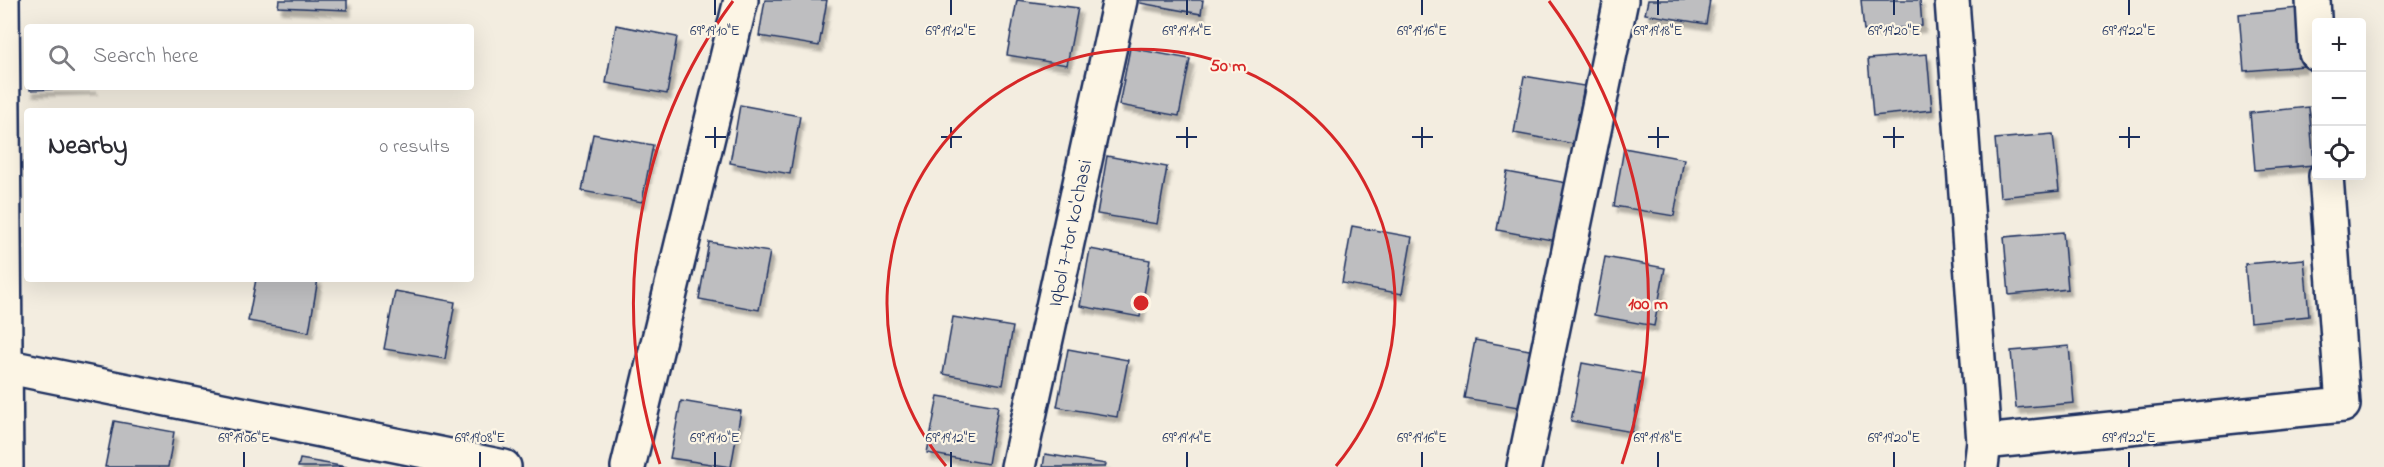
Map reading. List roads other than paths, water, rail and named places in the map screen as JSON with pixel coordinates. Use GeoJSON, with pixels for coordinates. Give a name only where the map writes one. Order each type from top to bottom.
{"type":"FeatureCollection","features":[{"type":"Feature","properties":{"kind":"street"},"geometry":{"type":"LineString","coordinates":[[2,0],[6,467]]}},
{"type":"Feature","properties":{"kind":"street"},"geometry":{"type":"LineString","coordinates":[[628,467],[741,0]]}},
{"type":"Feature","properties":{"kind":"street","name":"Iqbol 7-tor ko'chasi"},"geometry":{"type":"LineString","coordinates":[[1018,467],[1120,0]]}},
{"type":"Feature","properties":{"kind":"street"},"geometry":{"type":"LineString","coordinates":[[1524,467],[1621,0]]}},
{"type":"Feature","properties":{"kind":"street"},"geometry":{"type":"LineString","coordinates":[[1952,0],[1983,455],[2343,405],[2326,180]]}},
{"type":"Feature","properties":{"kind":"street"},"geometry":{"type":"LineString","coordinates":[[2313,0],[2314,18]]}},
{"type":"Feature","properties":{"kind":"street"},"geometry":{"type":"LineString","coordinates":[[4,366],[504,467]]}}]}
